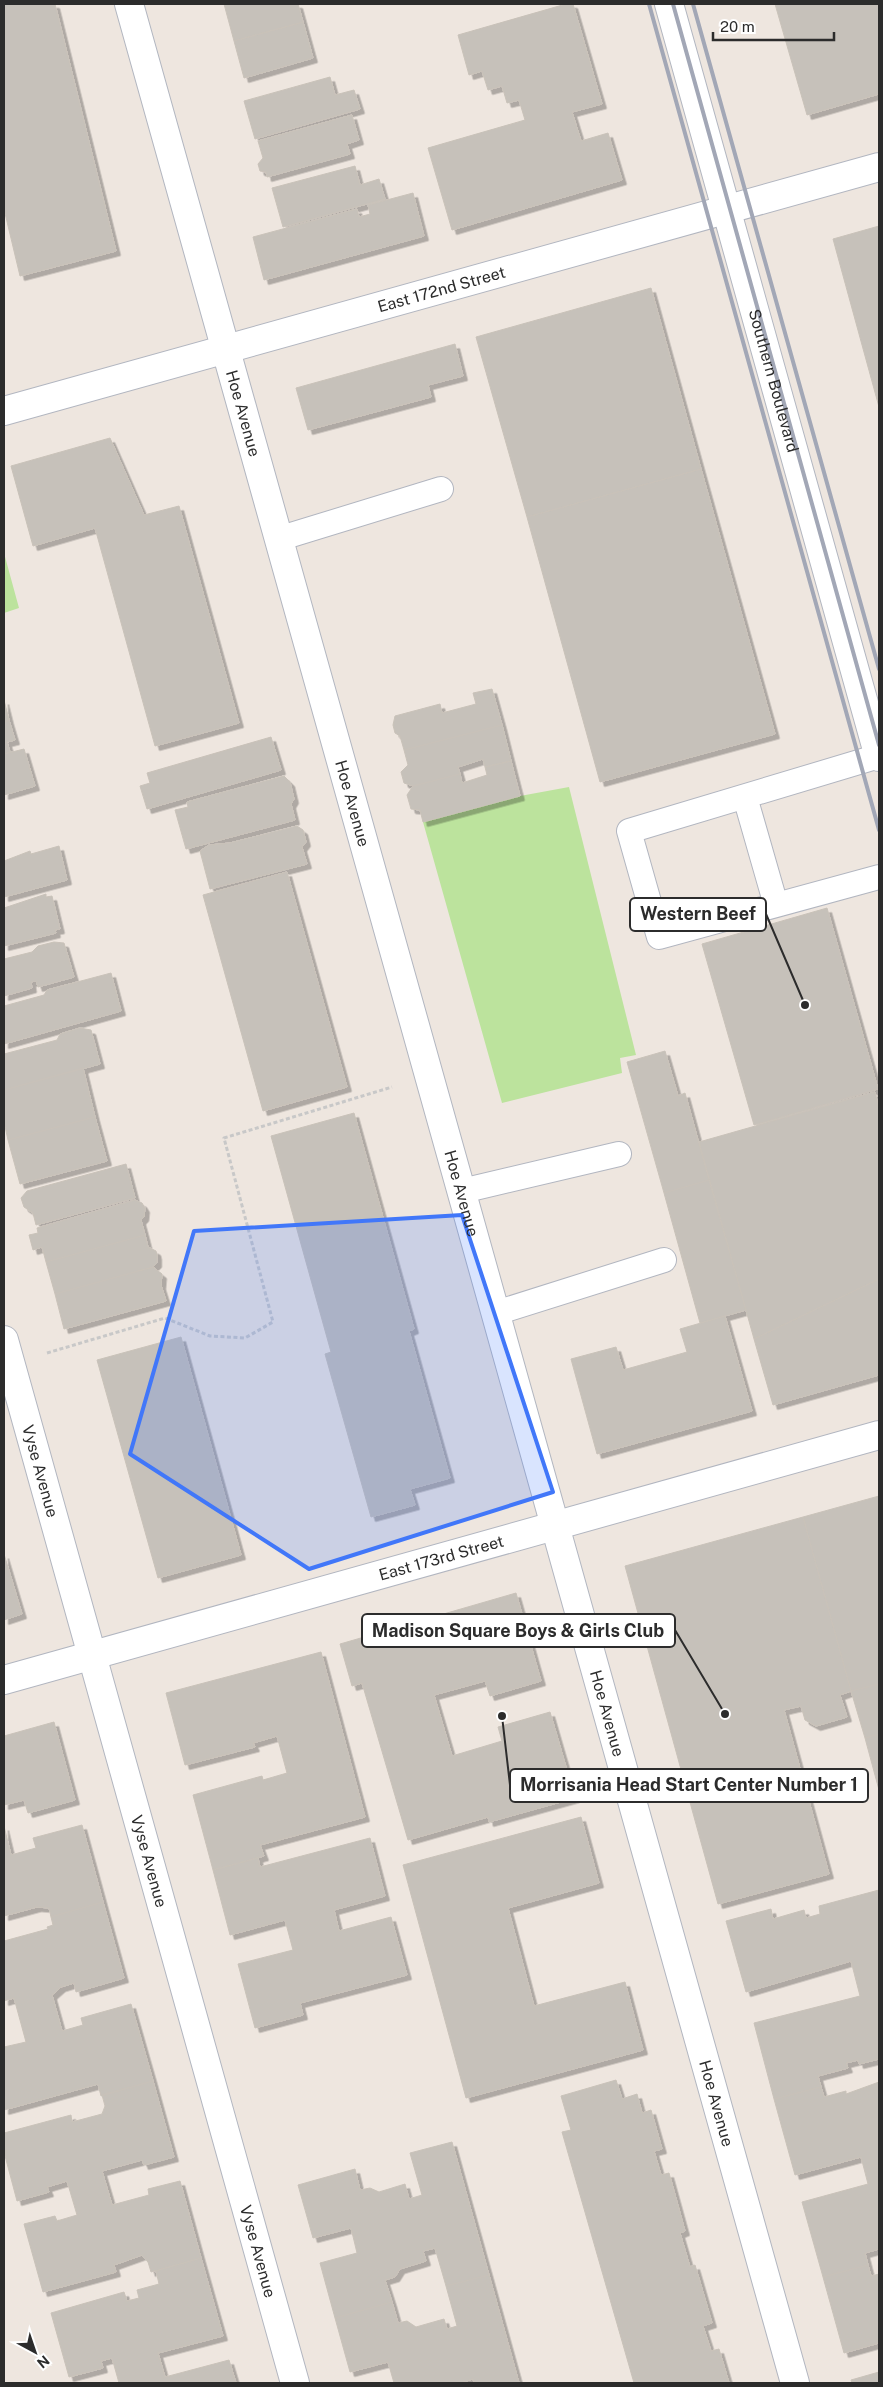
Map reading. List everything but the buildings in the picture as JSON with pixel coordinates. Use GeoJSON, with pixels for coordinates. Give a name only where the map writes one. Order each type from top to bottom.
{"type":"FeatureCollection","features":[{"type":"Feature","properties":{"kind":"street","name":"Hoe Avenue"},"geometry":{"type":"LineString","coordinates":[[129,4],[795,2383]]}},
{"type":"Feature","properties":{"kind":"street","name":"Southern Boulevard"},"geometry":{"type":"LineString","coordinates":[[669,4],[879,757]]}},
{"type":"Feature","properties":{"kind":"street","name":"East 172nd Street"},"geometry":{"type":"LineString","coordinates":[[4,412],[879,167]]}},
{"type":"Feature","properties":{"kind":"street","name":"Vyse Avenue"},"geometry":{"type":"LineString","coordinates":[[4,1340],[295,2383]]}},
{"type":"Feature","properties":{"kind":"street","name":"East 173rd Street"},"geometry":{"type":"LineString","coordinates":[[4,1680],[879,1435]]}},
{"type":"Feature","properties":{"kind":"lane"},"geometry":{"type":"LineString","coordinates":[[278,539],[441,488]]}},
{"type":"Feature","properties":{"kind":"lane"},"geometry":{"type":"LineString","coordinates":[[879,757],[629,831],[659,937],[879,877]]}},
{"type":"Feature","properties":{"kind":"lane"},"geometry":{"type":"LineString","coordinates":[[745,797],[776,905]]}},
{"type":"Feature","properties":{"kind":"lane"},"geometry":{"type":"LineString","coordinates":[[462,1191],[619,1154]]}},
{"type":"Feature","properties":{"kind":"lane"},"geometry":{"type":"LineString","coordinates":[[496,1313],[664,1260]]}},
{"type":"Feature","properties":{"kind":"path"},"geometry":{"type":"LineString","coordinates":[[47,1353],[165,1318],[210,1336],[245,1338],[273,1322],[224,1138],[392,1087]]}},
{"type":"Feature","properties":{"kind":"highlighted area"},"geometry":{"type":"Polygon","coordinates":[[[462,1215],[553,1492],[309,1569],[130,1454],[194,1231],[462,1215]]]}},
{"type":"Feature","properties":{"kind":"green space"},"geometry":{"type":"Polygon","coordinates":[[[4,553],[19,608],[4,613],[4,553]]]}},
{"type":"Feature","properties":{"kind":"green space"},"geometry":{"type":"Polygon","coordinates":[[[569,787],[636,1055],[620,1058],[622,1073],[502,1103],[423,822],[520,796],[569,787]]]}},
{"type":"Feature","properties":{"kind":"railway"},"geometry":{"type":"LineString","coordinates":[[649,4],[879,830]]}},
{"type":"Feature","properties":{"kind":"railway"},"geometry":{"type":"LineString","coordinates":[[673,4],[879,745]]}},
{"type":"Feature","properties":{"kind":"railway"},"geometry":{"type":"LineString","coordinates":[[693,4],[879,669]]}},
{"type":"Feature","properties":{"kind":"place","name":"Western Beef"},"geometry":{"type":"Point","coordinates":[805,1005]}},
{"type":"Feature","properties":{"kind":"place","name":"Madison Square Boys & Girls Club"},"geometry":{"type":"Point","coordinates":[725,1714]}},
{"type":"Feature","properties":{"kind":"place","name":"Morrisania Head Start Center Number 1"},"geometry":{"type":"Point","coordinates":[502,1716]}}]}
